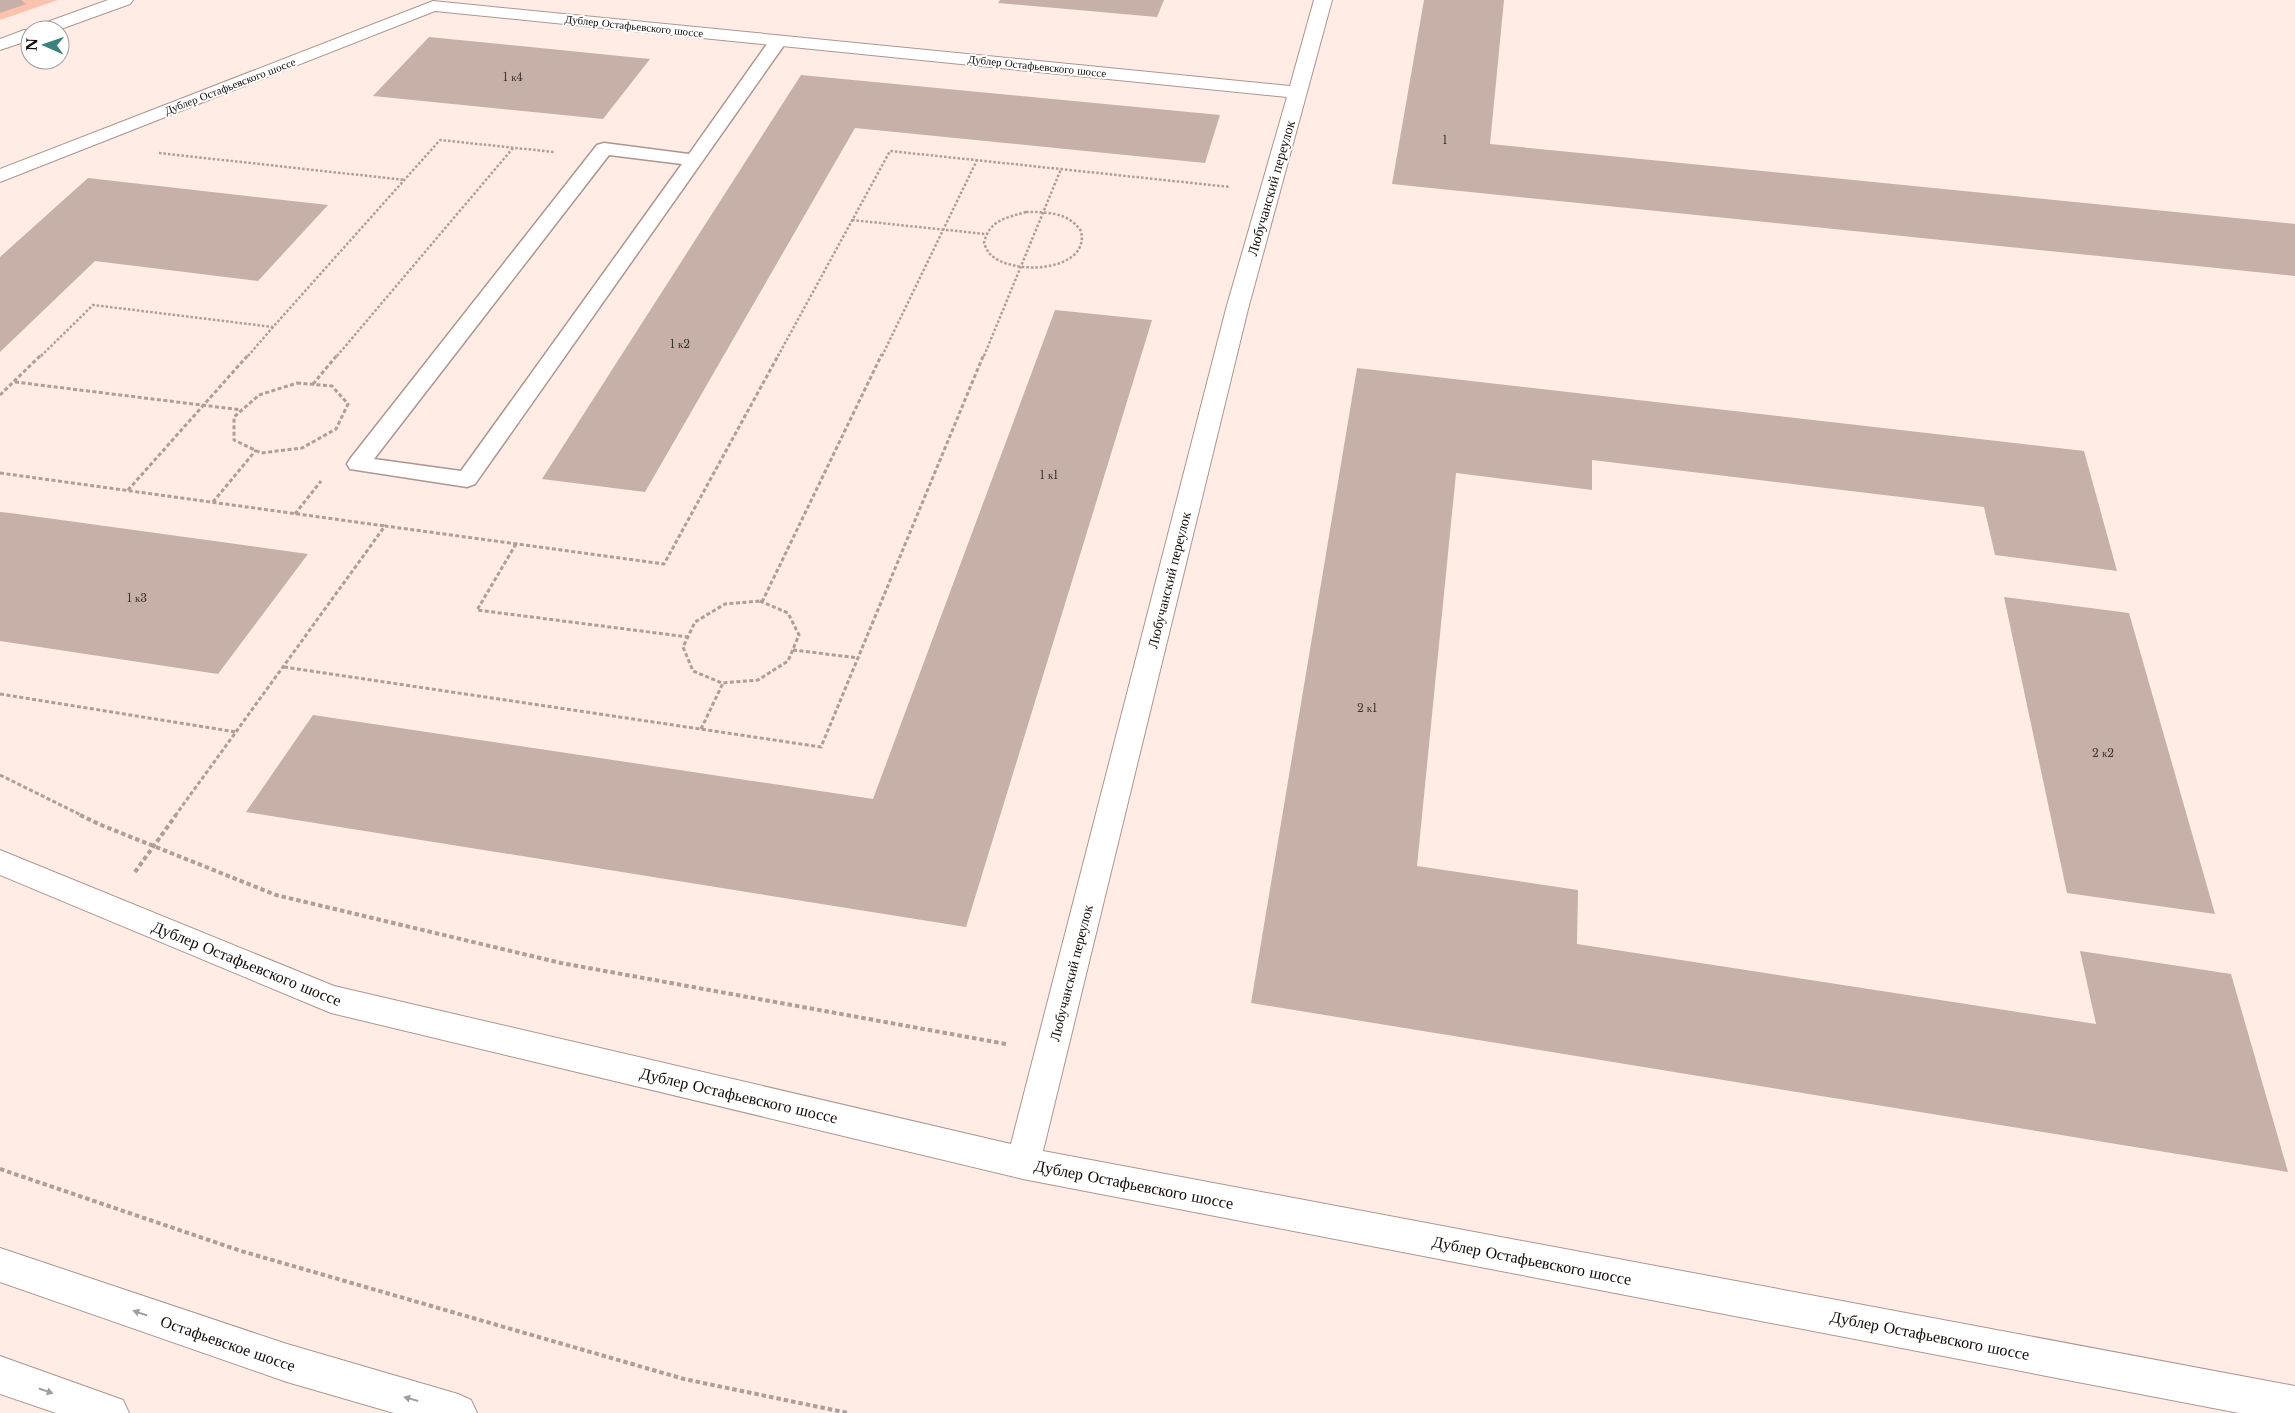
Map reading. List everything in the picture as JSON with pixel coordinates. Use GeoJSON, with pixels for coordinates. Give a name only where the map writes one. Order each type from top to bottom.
{"type":"FeatureCollection","features":[{"type":"Feature","properties":{"kind":"street"},"geometry":{"type":"LineString","coordinates":[[69,20],[124,0]]}},
{"type":"Feature","properties":{"kind":"street","name":"Любучанский переулок"},"geometry":{"type":"LineString","coordinates":[[1023,1163],[1234,318],[1323,0]]}},
{"type":"Feature","properties":{"kind":"street","name":"Дублер Остафьевского шоссе"},"geometry":{"type":"LineString","coordinates":[[0,176],[433,6],[1298,92]]}},
{"type":"Feature","properties":{"kind":"street"},"geometry":{"type":"LineString","coordinates":[[0,45],[20,38]]}},
{"type":"Feature","properties":{"kind":"street","name":"Дублер Остафьевского шоссе"},"geometry":{"type":"LineString","coordinates":[[0,862],[331,999],[1023,1163],[2295,1405]]}},
{"type":"Feature","properties":{"kind":"street","name":"Остафьевское шоссе"},"geometry":{"type":"LineString","coordinates":[[0,1265],[287,1363],[458,1413]]}},
{"type":"Feature","properties":{"kind":"street"},"geometry":{"type":"LineString","coordinates":[[0,1375],[110,1413]]}},
{"type":"Feature","properties":{"kind":"lane"},"geometry":{"type":"LineString","coordinates":[[694,160],[604,149],[358,464],[467,479],[694,160],[778,40]]}},
{"type":"Feature","properties":{"kind":"path"},"geometry":{"type":"LineString","coordinates":[[127,490],[440,140],[598,156]]}},
{"type":"Feature","properties":{"kind":"path"},"geometry":{"type":"LineString","coordinates":[[313,384],[513,148]]}},
{"type":"Feature","properties":{"kind":"path"},"geometry":{"type":"LineString","coordinates":[[0,473],[664,564],[890,151],[1270,191]]}},
{"type":"Feature","properties":{"kind":"path"},"geometry":{"type":"LineString","coordinates":[[158,153],[405,180]]}},
{"type":"Feature","properties":{"kind":"path"},"geometry":{"type":"LineString","coordinates":[[762,602],[977,160]]}},
{"type":"Feature","properties":{"kind":"path"},"geometry":{"type":"LineString","coordinates":[[283,666],[822,747],[1061,169]]}},
{"type":"Feature","properties":{"kind":"path"},"geometry":{"type":"LineString","coordinates":[[1026,212],[1043,212],[1059,215],[1072,221],[1081,230],[1083,240],[1080,250],[1055,265],[1038,268],[1020,268],[1004,264],[992,257],[984,249],[983,239],[987,229],[996,221],[1010,215],[1026,212]]}},
{"type":"Feature","properties":{"kind":"path"},"geometry":{"type":"LineString","coordinates":[[852,220],[985,234]]}},
{"type":"Feature","properties":{"kind":"path"},"geometry":{"type":"LineString","coordinates":[[0,396],[93,305],[273,327]]}},
{"type":"Feature","properties":{"kind":"path"},"geometry":{"type":"LineString","coordinates":[[14,382],[242,410]]}},
{"type":"Feature","properties":{"kind":"path"},"geometry":{"type":"LineString","coordinates":[[297,383],[313,384],[332,386],[348,404],[336,429],[302,448],[261,453],[234,440],[234,417],[258,395],[297,383]]}},
{"type":"Feature","properties":{"kind":"path"},"geometry":{"type":"LineString","coordinates":[[212,502],[256,450]]}},
{"type":"Feature","properties":{"kind":"path"},"geometry":{"type":"LineString","coordinates":[[109,907],[385,526]]}},
{"type":"Feature","properties":{"kind":"path"},"geometry":{"type":"LineString","coordinates":[[516,544],[476,610],[688,637]]}},
{"type":"Feature","properties":{"kind":"path"},"geometry":{"type":"LineString","coordinates":[[762,602],[788,612],[799,635],[788,661],[758,680],[723,684],[692,671],[683,647],[695,622],[725,604],[762,602]]}},
{"type":"Feature","properties":{"kind":"path"},"geometry":{"type":"LineString","coordinates":[[793,650],[858,658]]}},
{"type":"Feature","properties":{"kind":"path"},"geometry":{"type":"LineString","coordinates":[[701,729],[723,684]]}},
{"type":"Feature","properties":{"kind":"path"},"geometry":{"type":"LineString","coordinates":[[0,694],[236,732]]}},
{"type":"Feature","properties":{"kind":"path"},"geometry":{"type":"LineString","coordinates":[[0,775],[101,825],[276,895],[561,963],[1051,1052]]}},
{"type":"Feature","properties":{"kind":"path"},"geometry":{"type":"LineString","coordinates":[[0,1169],[250,1254],[684,1378],[848,1413]]}},
{"type":"Feature","properties":{"kind":"shaded area"},"geometry":{"type":"Polygon","coordinates":[[[0,0],[58,0],[0,20],[0,0]]]}},
{"type":"Feature","properties":{"kind":"building"},"geometry":{"type":"Polygon","coordinates":[[[0,0],[21,0],[26,4],[0,13],[0,0]]]}},
{"type":"Feature","properties":{"kind":"building"},"geometry":{"type":"Polygon","coordinates":[[[1000,0],[1164,0],[1157,17],[998,3],[1000,0]]]}},
{"type":"Feature","properties":{"kind":"building"},"geometry":{"type":"Polygon","coordinates":[[[1424,0],[1504,0],[1490,144],[2295,224],[2295,276],[1392,184],[1424,0]]]}},
{"type":"Feature","properties":{"kind":"building"},"geometry":{"type":"Polygon","coordinates":[[[429,37],[650,59],[603,119],[373,96],[429,37]]]}},
{"type":"Feature","properties":{"kind":"building"},"geometry":{"type":"Polygon","coordinates":[[[801,75],[1220,115],[1205,163],[855,128],[645,492],[542,479],[801,75]]]}},
{"type":"Feature","properties":{"kind":"building"},"geometry":{"type":"Polygon","coordinates":[[[88,178],[328,205],[258,281],[95,261],[0,352],[0,257],[88,178]]]}},
{"type":"Feature","properties":{"kind":"building"},"geometry":{"type":"Polygon","coordinates":[[[1055,310],[1152,320],[966,927],[246,812],[313,715],[873,799],[1055,310]]]}},
{"type":"Feature","properties":{"kind":"building"},"geometry":{"type":"Polygon","coordinates":[[[1357,368],[2084,451],[2117,571],[1995,555],[1984,507],[1592,460],[1592,490],[1456,473],[1417,866],[1578,890],[1577,944],[2096,1024],[2080,951],[2231,974],[2288,1172],[1251,1003],[1357,368]]]}},
{"type":"Feature","properties":{"kind":"building"},"geometry":{"type":"Polygon","coordinates":[[[0,512],[308,554],[218,674],[0,641],[0,512]]]}},
{"type":"Feature","properties":{"kind":"building"},"geometry":{"type":"Polygon","coordinates":[[[2004,597],[2129,613],[2215,914],[2067,893],[2004,597]]]}}]}
